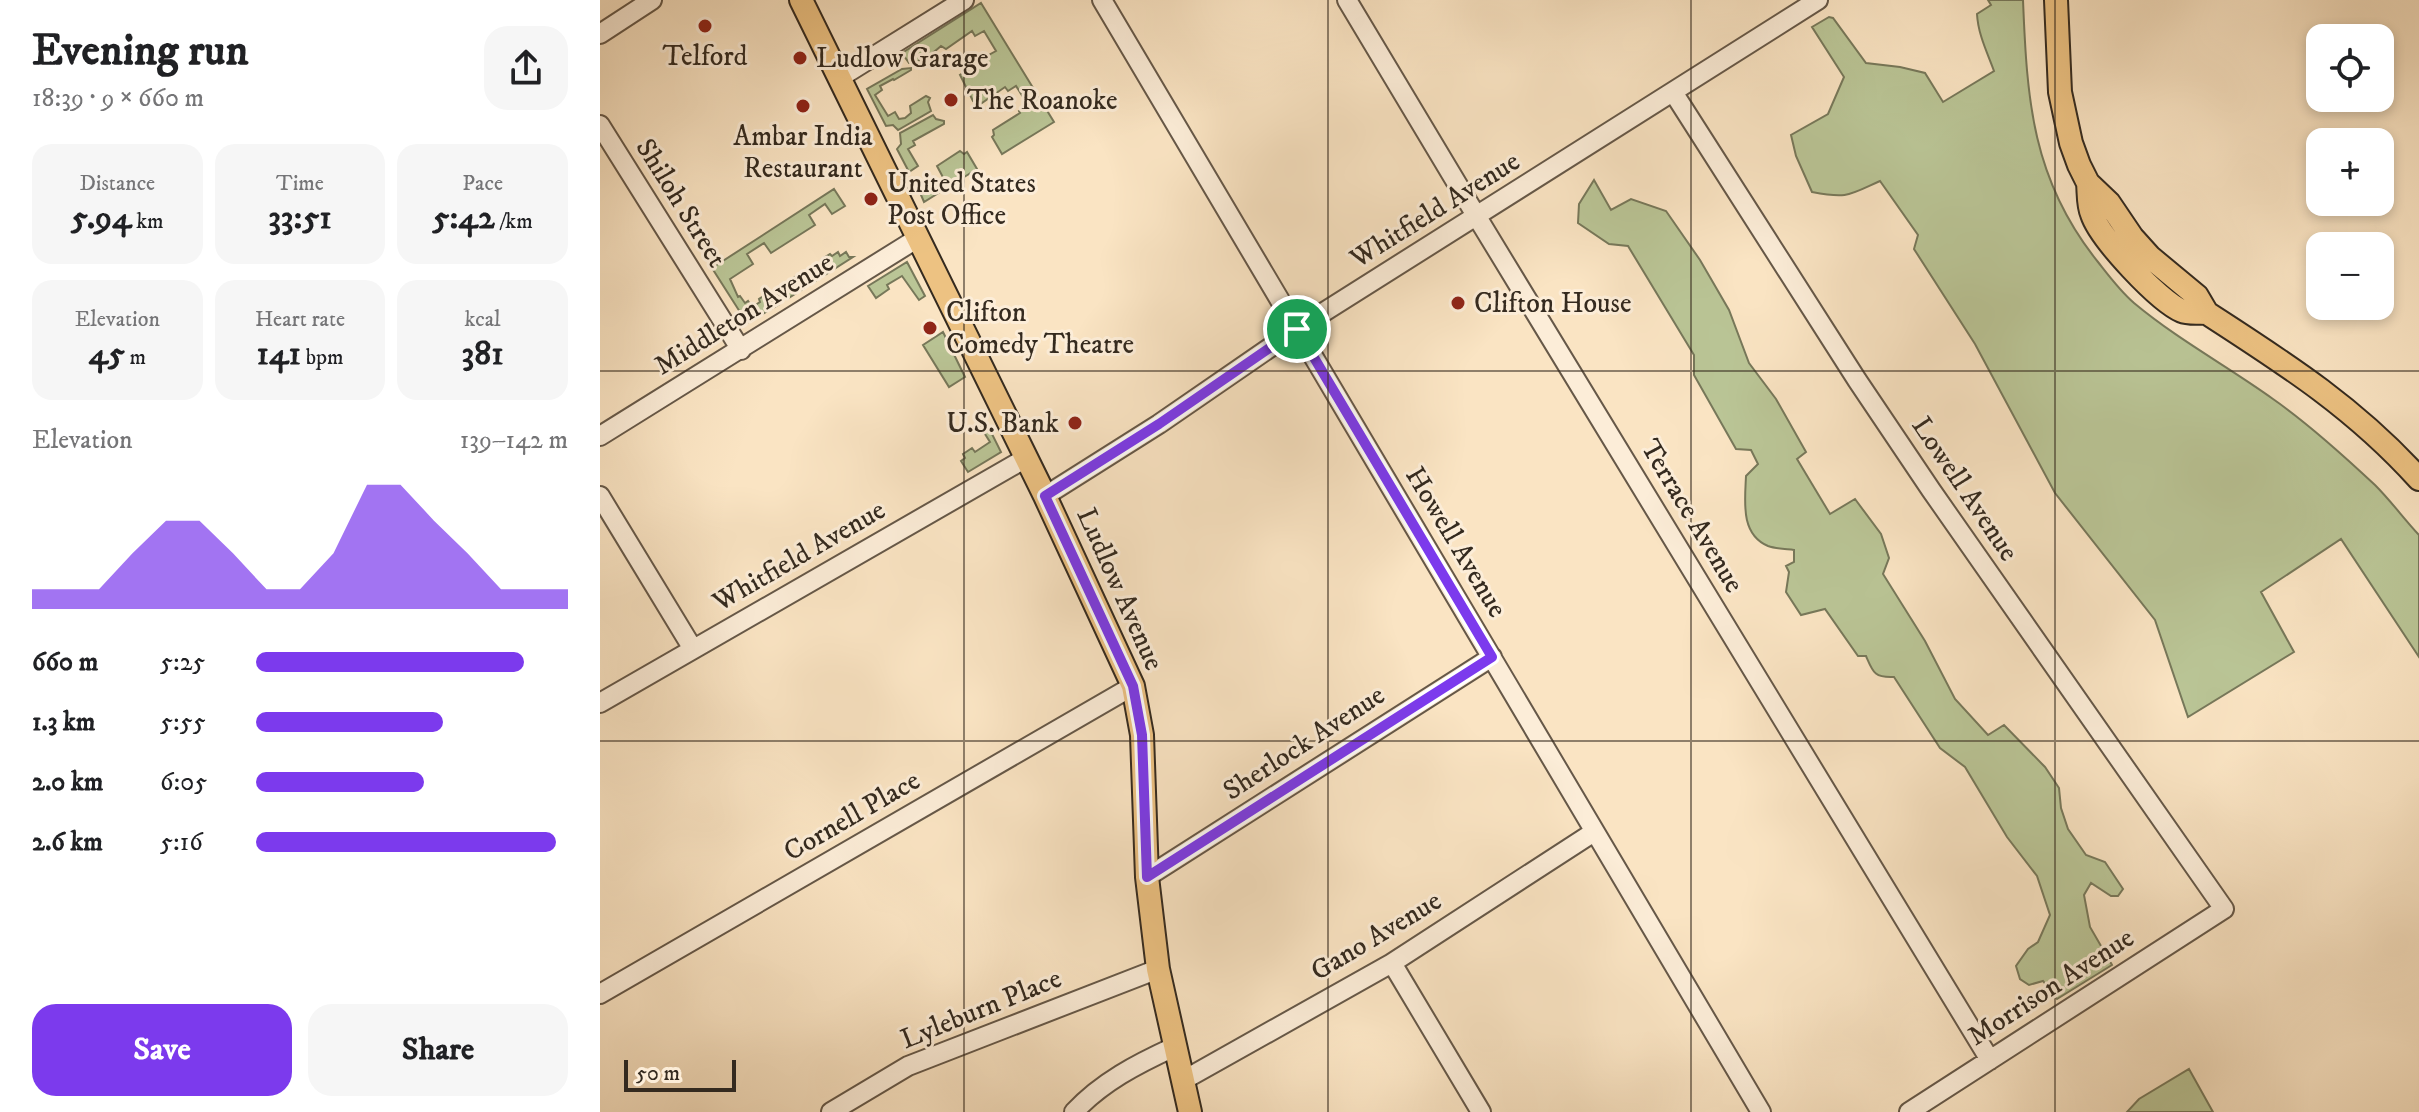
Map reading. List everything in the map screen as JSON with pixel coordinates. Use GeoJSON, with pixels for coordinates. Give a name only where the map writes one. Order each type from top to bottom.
{"type":"FeatureCollection","features":[{"type":"Feature","properties":{"kind":"main road","name":"Ludlow Avenue"},"geometry":{"type":"LineString","coordinates":[[801,0],[1045,496],[1133,686],[1142,735],[1147,877],[1158,969],[1190,1112]]}},
{"type":"Feature","properties":{"kind":"main road"},"geometry":{"type":"LineString","coordinates":[[2056,0],[2060,92],[2071,143],[2088,183],[2092,215],[2123,260],[2183,312],[2207,313],[2334,399],[2372,431],[2419,479]]}},
{"type":"Feature","properties":{"kind":"street"},"geometry":{"type":"LineString","coordinates":[[600,34],[652,0]]}},
{"type":"Feature","properties":{"kind":"street"},"geometry":{"type":"LineString","coordinates":[[839,78],[964,0]]}},
{"type":"Feature","properties":{"kind":"street","name":"Howell Avenue"},"geometry":{"type":"LineString","coordinates":[[1102,0],[1761,1112]]}},
{"type":"Feature","properties":{"kind":"street","name":"Terrace Avenue"},"geometry":{"type":"LineString","coordinates":[[1347,0],[1990,1060]]}},
{"type":"Feature","properties":{"kind":"street","name":"Whitfield Avenue"},"geometry":{"type":"LineString","coordinates":[[1045,496],[1159,424],[1297,329],[1818,0]]}},
{"type":"Feature","properties":{"kind":"street","name":"Lowell Avenue"},"geometry":{"type":"LineString","coordinates":[[1673,92],[1938,501],[2224,909]]}},
{"type":"Feature","properties":{"kind":"street","name":"Shiloh Street"},"geometry":{"type":"LineString","coordinates":[[600,125],[741,350]]}},
{"type":"Feature","properties":{"kind":"street","name":"Middleton Avenue"},"geometry":{"type":"LineString","coordinates":[[600,436],[918,238]]}},
{"type":"Feature","properties":{"kind":"street","name":"Whitfield Avenue"},"geometry":{"type":"LineString","coordinates":[[600,703],[1026,458]]}},
{"type":"Feature","properties":{"kind":"street"},"geometry":{"type":"LineString","coordinates":[[600,496],[693,649]]}},
{"type":"Feature","properties":{"kind":"street","name":"Sherlock Avenue"},"geometry":{"type":"LineString","coordinates":[[1147,877],[1492,657]]}},
{"type":"Feature","properties":{"kind":"street","name":"Cornell Place"},"geometry":{"type":"LineString","coordinates":[[600,994],[1133,686]]}},
{"type":"Feature","properties":{"kind":"street","name":"Gano Avenue"},"geometry":{"type":"LineString","coordinates":[[1182,1081],[1392,963],[1594,832]]}},
{"type":"Feature","properties":{"kind":"street","name":"Morrison Avenue"},"geometry":{"type":"LineString","coordinates":[[1909,1112],[2224,909]]}},
{"type":"Feature","properties":{"kind":"street"},"geometry":{"type":"LineString","coordinates":[[1392,963],[1481,1112]]}},
{"type":"Feature","properties":{"kind":"street","name":"Lyleburn Place"},"geometry":{"type":"LineString","coordinates":[[831,1112],[908,1066],[1158,969]]}},
{"type":"Feature","properties":{"kind":"street"},"geometry":{"type":"LineString","coordinates":[[1074,1112],[1101,1086],[1124,1071],[1174,1047]]}},
{"type":"Feature","properties":{"kind":"green space"},"geometry":{"type":"Polygon","coordinates":[[[1988,0],[2023,0],[2031,105],[2046,169],[2076,231],[2111,278],[2150,316],[2313,429],[2375,485],[2419,535],[2419,657],[2341,539],[2261,592],[2294,652],[2188,717],[2155,620],[2055,493],[1975,344],[1914,249],[1918,235],[1880,181],[1848,194],[1812,192],[1796,156],[1791,135],[1828,114],[1844,77],[1812,27],[1829,17],[1833,18],[1866,63],[1925,73],[1943,102],[1994,71],[1981,36],[1977,14],[1991,5],[1988,0]]]}},
{"type":"Feature","properties":{"kind":"green space"},"geometry":{"type":"Polygon","coordinates":[[[981,3],[1054,122],[1002,154],[992,137],[993,130],[1028,105],[1016,86],[1008,91],[1005,87],[979,105],[973,101],[960,75],[996,51],[984,31],[975,36],[972,31],[946,49],[941,46],[926,58],[913,62],[909,63],[902,53],[981,3]]]}},
{"type":"Feature","properties":{"kind":"green space"},"geometry":{"type":"Polygon","coordinates":[[[911,68],[880,86],[882,90],[875,95],[888,116],[895,112],[899,119],[911,113],[910,106],[926,96],[930,98],[931,111],[898,130],[893,125],[886,126],[867,89],[902,69],[911,68]]]}},
{"type":"Feature","properties":{"kind":"green space"},"geometry":{"type":"Polygon","coordinates":[[[933,115],[944,124],[913,141],[915,145],[908,149],[918,166],[909,172],[897,149],[901,144],[900,133],[933,115]]]}},
{"type":"Feature","properties":{"kind":"green space"},"geometry":{"type":"Polygon","coordinates":[[[960,151],[964,154],[967,152],[977,169],[924,202],[921,195],[945,181],[937,166],[960,151]]]}},
{"type":"Feature","properties":{"kind":"green space"},"geometry":{"type":"Polygon","coordinates":[[[1594,180],[1611,210],[1631,199],[1666,211],[1700,260],[1729,310],[1749,363],[1776,399],[1806,452],[1797,459],[1830,514],[1855,499],[1881,534],[1889,558],[1883,574],[1925,641],[1955,699],[1988,735],[2004,725],[2045,767],[2059,788],[2068,829],[2086,855],[2105,862],[2123,889],[2118,896],[2111,896],[2091,883],[2084,895],[2090,927],[2112,965],[2057,999],[2043,981],[2029,985],[2020,979],[2016,966],[2028,949],[2038,942],[2050,915],[2037,876],[2007,837],[1965,767],[1940,748],[1894,677],[1878,675],[1866,656],[1858,656],[1825,609],[1801,615],[1786,592],[1789,572],[1786,566],[1794,562],[1794,550],[1771,547],[1759,541],[1748,525],[1746,476],[1758,464],[1751,450],[1736,449],[1694,375],[1694,355],[1628,246],[1609,244],[1578,223],[1579,204],[1594,180]]]}},
{"type":"Feature","properties":{"kind":"green space"},"geometry":{"type":"Polygon","coordinates":[[[834,189],[845,206],[832,214],[825,204],[809,215],[815,225],[771,253],[764,243],[747,254],[753,264],[730,279],[738,297],[745,303],[748,301],[752,307],[768,293],[774,299],[772,303],[778,305],[747,323],[712,268],[834,189]]]}},
{"type":"Feature","properties":{"kind":"green space"},"geometry":{"type":"Polygon","coordinates":[[[838,252],[840,256],[846,252],[853,257],[787,299],[778,294],[799,274],[801,276],[823,262],[822,259],[838,252]]]}},
{"type":"Feature","properties":{"kind":"green space"},"geometry":{"type":"Polygon","coordinates":[[[907,262],[925,296],[919,300],[902,276],[887,285],[889,289],[876,298],[868,286],[907,262]]]}},
{"type":"Feature","properties":{"kind":"green space"},"geometry":{"type":"Polygon","coordinates":[[[943,332],[965,377],[949,387],[923,345],[943,332]]]}},
{"type":"Feature","properties":{"kind":"green space"},"geometry":{"type":"Polygon","coordinates":[[[982,414],[1001,452],[968,472],[961,461],[965,458],[963,454],[972,448],[975,452],[990,442],[975,418],[982,414]]]}},
{"type":"Feature","properties":{"kind":"green space"},"geometry":{"type":"Polygon","coordinates":[[[2189,1069],[2213,1112],[2127,1112],[2139,1099],[2189,1069]]]}},
{"type":"Feature","properties":{"kind":"place","name":"Telford"},"geometry":{"type":"Point","coordinates":[705,26]}},
{"type":"Feature","properties":{"kind":"place","name":"Ludlow Garage"},"geometry":{"type":"Point","coordinates":[800,58]}},
{"type":"Feature","properties":{"kind":"place","name":"The Roanoke"},"geometry":{"type":"Point","coordinates":[951,100]}},
{"type":"Feature","properties":{"kind":"place","name":"Ambar India Restaurant"},"geometry":{"type":"Point","coordinates":[803,106]}},
{"type":"Feature","properties":{"kind":"place","name":"United States Post Office"},"geometry":{"type":"Point","coordinates":[871,199]}},
{"type":"Feature","properties":{"kind":"place","name":"Clifton House"},"geometry":{"type":"Point","coordinates":[1458,303]}},
{"type":"Feature","properties":{"kind":"place","name":"Clifton Comedy Theatre"},"geometry":{"type":"Point","coordinates":[930,328]}},
{"type":"Feature","properties":{"kind":"place","name":"U.S. Bank"},"geometry":{"type":"Point","coordinates":[1075,423]}},
{"type":"Feature","properties":{"kind":"route"},"geometry":{"type":"LineString","coordinates":[[1297,329],[1492,657],[1147,877],[1142,735],[1133,686],[1045,496],[1159,424],[1297,329]]}}]}
